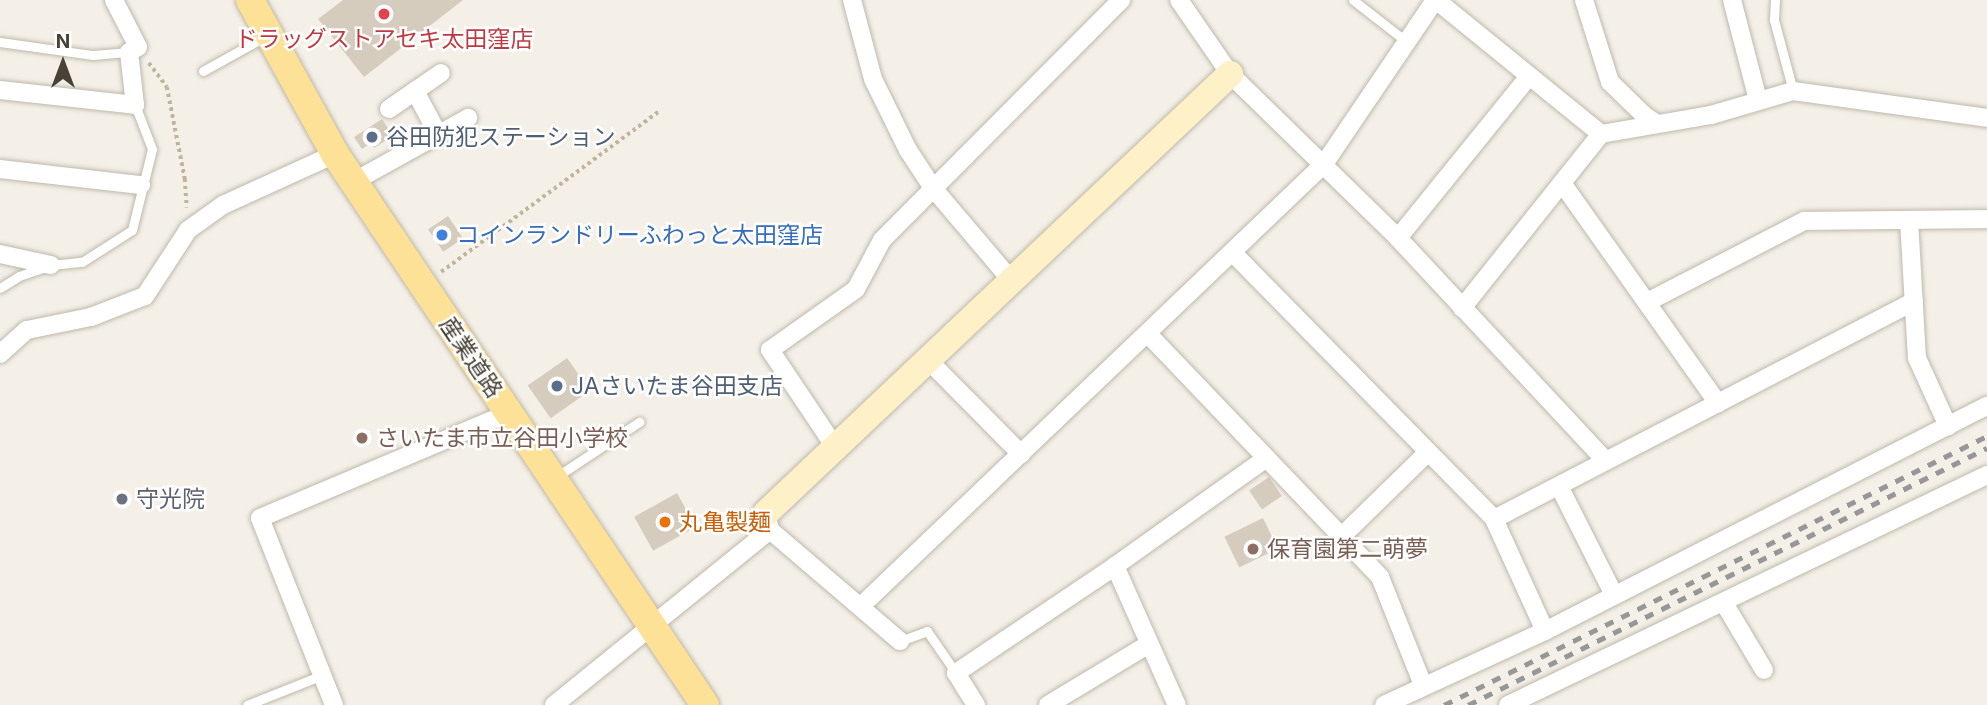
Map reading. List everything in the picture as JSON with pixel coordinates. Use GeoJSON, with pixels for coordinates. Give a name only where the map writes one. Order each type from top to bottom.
{"type":"FeatureCollection","features":[{"type":"Feature","properties":{"kind":"main road","name":"産業道路"},"geometry":{"type":"LineString","coordinates":[[250,0],[267,35],[353,182],[508,413],[555,478],[705,705]]}},
{"type":"Feature","properties":{"kind":"street"},"geometry":{"type":"LineString","coordinates":[[0,90],[135,105],[133,49],[114,0]]}},
{"type":"Feature","properties":{"kind":"street"},"geometry":{"type":"LineString","coordinates":[[852,0],[873,79],[908,150],[933,188],[1011,280]]}},
{"type":"Feature","properties":{"kind":"street"},"geometry":{"type":"LineString","coordinates":[[835,447],[770,350],[856,289],[882,240],[1121,0]]}},
{"type":"Feature","properties":{"kind":"street"},"geometry":{"type":"LineString","coordinates":[[1179,0],[1230,74],[1398,238],[1606,461]]}},
{"type":"Feature","properties":{"kind":"street"},"geometry":{"type":"LineString","coordinates":[[861,606],[1324,164],[1436,0],[1601,134]]}},
{"type":"Feature","properties":{"kind":"street"},"geometry":{"type":"LineString","coordinates":[[1584,0],[1610,82],[1644,116],[1657,124]]}},
{"type":"Feature","properties":{"kind":"street"},"geometry":{"type":"LineString","coordinates":[[1732,0],[1758,100]]}},
{"type":"Feature","properties":{"kind":"street"},"geometry":{"type":"LineString","coordinates":[[389,109],[441,73]]}},
{"type":"Feature","properties":{"kind":"street"},"geometry":{"type":"LineString","coordinates":[[554,705],[768,522],[835,447],[1230,74]]}},
{"type":"Feature","properties":{"kind":"street"},"geometry":{"type":"LineString","coordinates":[[1398,238],[1529,76]]}},
{"type":"Feature","properties":{"kind":"street"},"geometry":{"type":"LineString","coordinates":[[415,91],[438,134]]}},
{"type":"Feature","properties":{"kind":"street"},"geometry":{"type":"LineString","coordinates":[[1462,308],[1601,134],[1710,115],[1793,91],[1987,118]]}},
{"type":"Feature","properties":{"kind":"street"},"geometry":{"type":"LineString","coordinates":[[353,182],[468,118]]}},
{"type":"Feature","properties":{"kind":"street"},"geometry":{"type":"LineString","coordinates":[[0,354],[27,330],[91,317],[145,296],[188,230],[223,205],[335,154]]}},
{"type":"Feature","properties":{"kind":"street"},"geometry":{"type":"LineString","coordinates":[[0,169],[141,184]]}},
{"type":"Feature","properties":{"kind":"street"},"geometry":{"type":"LineString","coordinates":[[1562,183],[1718,403]]}},
{"type":"Feature","properties":{"kind":"street"},"geometry":{"type":"LineString","coordinates":[[1647,302],[1804,221],[1987,219]]}},
{"type":"Feature","properties":{"kind":"street"},"geometry":{"type":"LineString","coordinates":[[1909,220],[1917,358],[1948,426]]}},
{"type":"Feature","properties":{"kind":"street"},"geometry":{"type":"LineString","coordinates":[[1232,252],[1494,519],[1545,631]]}},
{"type":"Feature","properties":{"kind":"street"},"geometry":{"type":"LineString","coordinates":[[0,254],[51,265]]}},
{"type":"Feature","properties":{"kind":"street"},"geometry":{"type":"LineString","coordinates":[[1494,519],[1914,301]]}},
{"type":"Feature","properties":{"kind":"street"},"geometry":{"type":"LineString","coordinates":[[1148,334],[1380,577],[1423,685]]}},
{"type":"Feature","properties":{"kind":"street"},"geometry":{"type":"LineString","coordinates":[[929,361],[1021,454]]}},
{"type":"Feature","properties":{"kind":"street"},"geometry":{"type":"LineString","coordinates":[[1384,705],[1545,631],[1987,406]]}},
{"type":"Feature","properties":{"kind":"street"},"geometry":{"type":"LineString","coordinates":[[334,705],[320,676],[260,519],[508,413]]}},
{"type":"Feature","properties":{"kind":"street"},"geometry":{"type":"LineString","coordinates":[[1341,537],[1427,453]]}},
{"type":"Feature","properties":{"kind":"street"},"geometry":{"type":"LineString","coordinates":[[976,705],[956,673],[1115,566],[1265,459]]}},
{"type":"Feature","properties":{"kind":"street"},"geometry":{"type":"LineString","coordinates":[[1508,705],[1602,657],[1724,603],[1987,475]]}},
{"type":"Feature","properties":{"kind":"street"},"geometry":{"type":"LineString","coordinates":[[1559,486],[1614,595]]}},
{"type":"Feature","properties":{"kind":"street"},"geometry":{"type":"LineString","coordinates":[[768,522],[900,641]]}},
{"type":"Feature","properties":{"kind":"street"},"geometry":{"type":"LineString","coordinates":[[1115,566],[1177,705]]}},
{"type":"Feature","properties":{"kind":"street"},"geometry":{"type":"LineString","coordinates":[[1724,603],[1763,670]]}},
{"type":"Feature","properties":{"kind":"street"},"geometry":{"type":"LineString","coordinates":[[1052,704],[1149,644]]}},
{"type":"Feature","properties":{"kind":"lane"},"geometry":{"type":"LineString","coordinates":[[1353,0],[1407,42]]}},
{"type":"Feature","properties":{"kind":"lane"},"geometry":{"type":"LineString","coordinates":[[1775,0],[1774,20],[1793,91]]}},
{"type":"Feature","properties":{"kind":"lane"},"geometry":{"type":"LineString","coordinates":[[203,71],[267,35]]}},
{"type":"Feature","properties":{"kind":"lane"},"geometry":{"type":"LineString","coordinates":[[0,43],[93,55],[133,49]]}},
{"type":"Feature","properties":{"kind":"lane"},"geometry":{"type":"LineString","coordinates":[[0,288],[19,276],[51,265],[82,262],[132,230],[141,184],[152,149],[135,105]]}},
{"type":"Feature","properties":{"kind":"lane"},"geometry":{"type":"LineString","coordinates":[[555,478],[639,422]]}},
{"type":"Feature","properties":{"kind":"lane"},"geometry":{"type":"LineString","coordinates":[[900,641],[927,631],[956,673]]}},
{"type":"Feature","properties":{"kind":"lane"},"geometry":{"type":"LineString","coordinates":[[247,705],[320,676]]}},
{"type":"Feature","properties":{"kind":"path"},"geometry":{"type":"LineString","coordinates":[[133,49],[167,87],[185,179],[188,230]]}},
{"type":"Feature","properties":{"kind":"path"},"geometry":{"type":"LineString","coordinates":[[423,285],[659,111]]}},
{"type":"Feature","properties":{"kind":"building"},"geometry":{"type":"Polygon","coordinates":[[[343,0],[463,0],[364,77],[318,19],[343,0]]]}},
{"type":"Feature","properties":{"kind":"building"},"geometry":{"type":"Polygon","coordinates":[[[382,119],[393,136],[374,148],[371,143],[362,149],[354,137],[382,119]]]}},
{"type":"Feature","properties":{"kind":"building"},"geometry":{"type":"Polygon","coordinates":[[[448,216],[463,238],[443,252],[428,229],[448,216]]]}},
{"type":"Feature","properties":{"kind":"building"},"geometry":{"type":"Polygon","coordinates":[[[567,358],[590,391],[551,418],[528,386],[567,358]]]}},
{"type":"Feature","properties":{"kind":"building"},"geometry":{"type":"Polygon","coordinates":[[[1269,477],[1282,496],[1262,509],[1249,490],[1269,477]]]}},
{"type":"Feature","properties":{"kind":"building","name":"丸亀製麺"},"geometry":{"type":"Polygon","coordinates":[[[677,493],[696,527],[653,551],[634,517],[677,493]]]}},
{"type":"Feature","properties":{"kind":"building"},"geometry":{"type":"Polygon","coordinates":[[[1263,518],[1278,549],[1239,567],[1224,537],[1263,518]]]}},
{"type":"Feature","properties":{"kind":"railway"},"geometry":{"type":"LineString","coordinates":[[1444,705],[1987,436]]}},
{"type":"Feature","properties":{"kind":"railway"},"geometry":{"type":"LineString","coordinates":[[1468,705],[1987,448]]}},
{"type":"Feature","properties":{"kind":"place","name":"ドラッグストアセキ太田窪店"},"geometry":{"type":"Point","coordinates":[384,14]}},
{"type":"Feature","properties":{"kind":"place","name":"谷田防犯ステーション"},"geometry":{"type":"Point","coordinates":[372,137]}},
{"type":"Feature","properties":{"kind":"place","name":"コインランドリーふわっと太田窪店"},"geometry":{"type":"Point","coordinates":[442,235]}},
{"type":"Feature","properties":{"kind":"place","name":"JAさいたま谷田支店"},"geometry":{"type":"Point","coordinates":[557,386]}},
{"type":"Feature","properties":{"kind":"place","name":"さいたま市立谷田小学校"},"geometry":{"type":"Point","coordinates":[362,438]}},
{"type":"Feature","properties":{"kind":"place","name":"守光院"},"geometry":{"type":"Point","coordinates":[122,499]}},
{"type":"Feature","properties":{"kind":"place","name":"丸亀製麺"},"geometry":{"type":"Point","coordinates":[665,522]}},
{"type":"Feature","properties":{"kind":"place","name":"保育園第二萌夢"},"geometry":{"type":"Point","coordinates":[1253,549]}}]}
